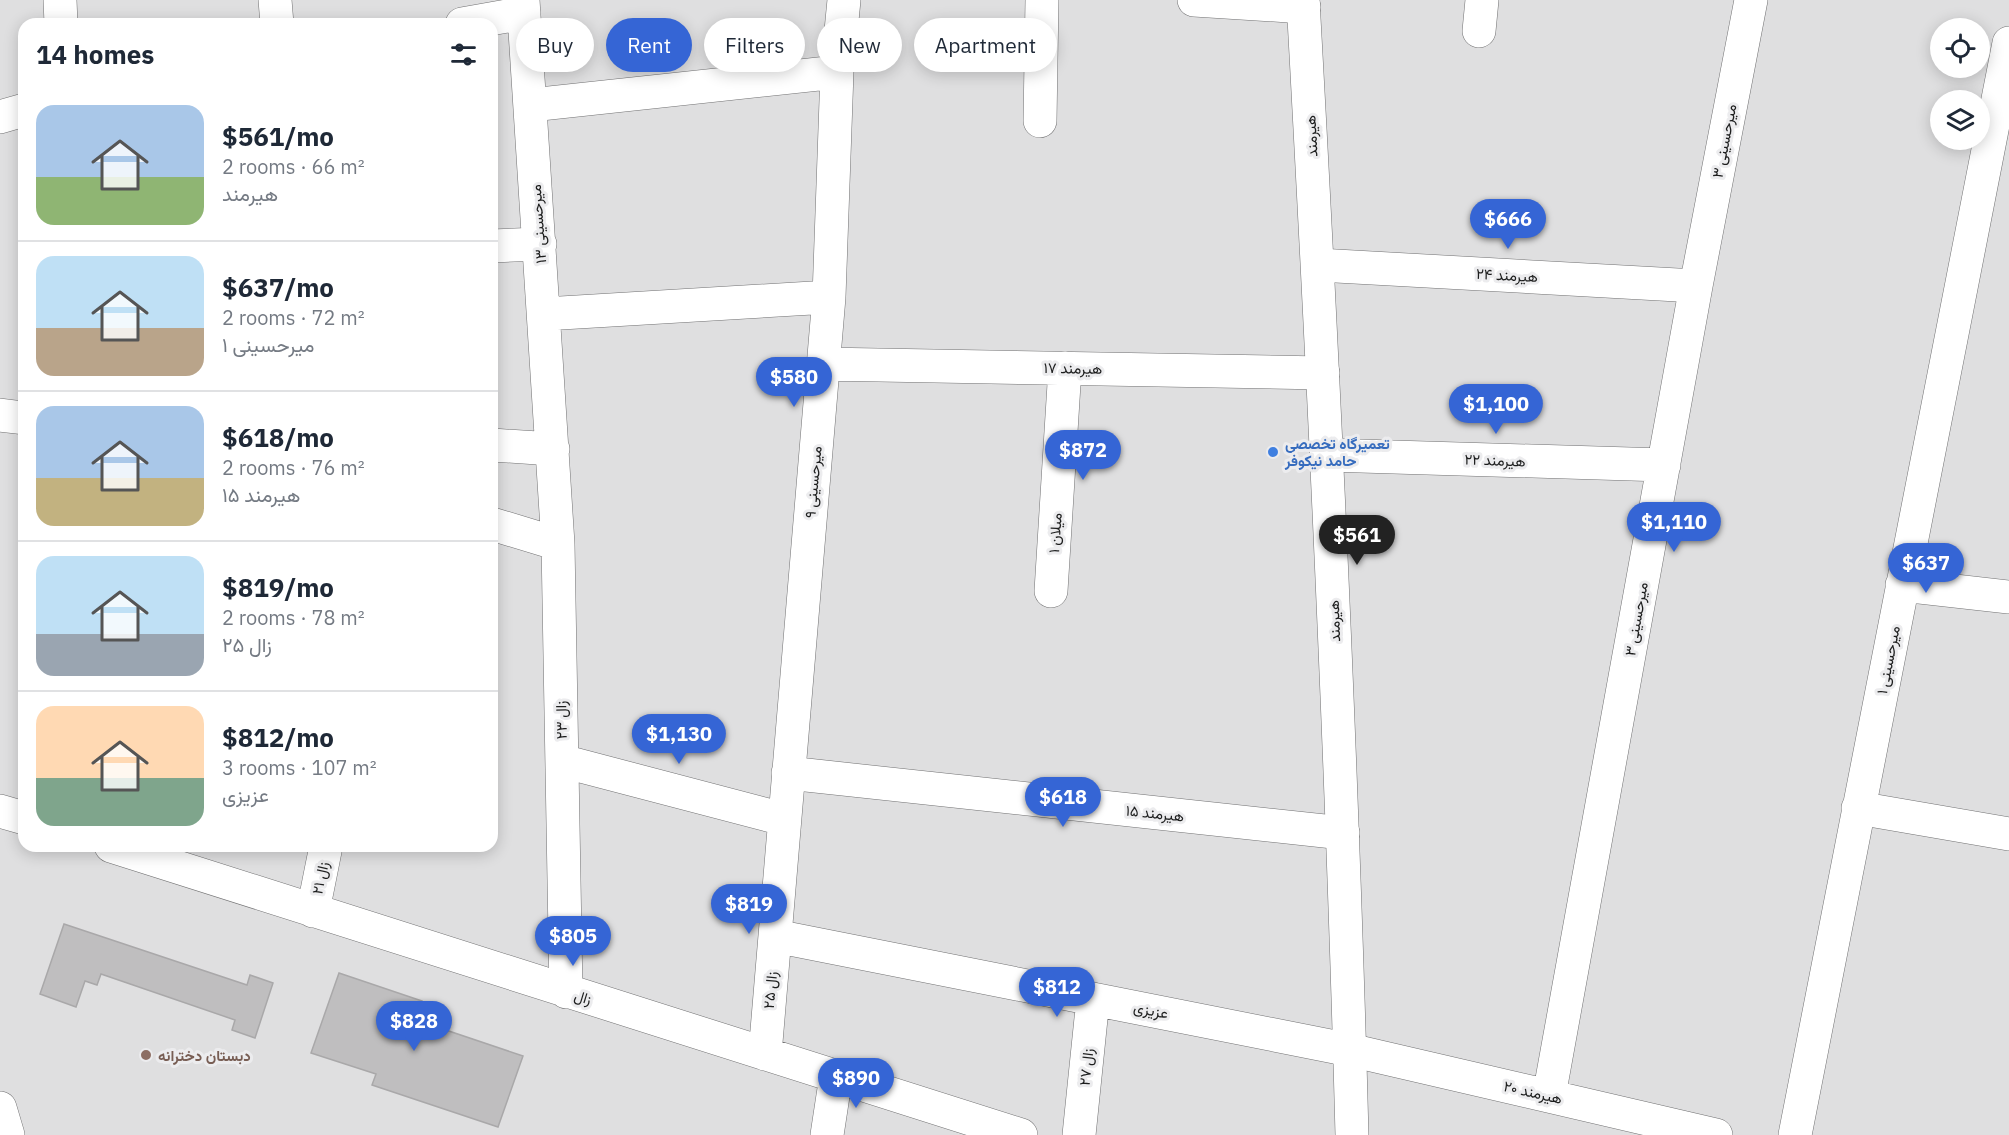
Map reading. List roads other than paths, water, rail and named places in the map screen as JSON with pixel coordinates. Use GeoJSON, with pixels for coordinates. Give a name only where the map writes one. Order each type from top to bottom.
{"type":"FeatureCollection","features":[{"type":"Feature","properties":{"kind":"street"},"geometry":{"type":"LineString","coordinates":[[60,0],[61,18]]}},
{"type":"Feature","properties":{"kind":"street"},"geometry":{"type":"LineString","coordinates":[[275,0],[276,18]]}},
{"type":"Feature","properties":{"kind":"street","name":"میرحسینی ۹"},"geometry":{"type":"LineString","coordinates":[[842,18],[844,0]]}},
{"type":"Feature","properties":{"kind":"street"},"geometry":{"type":"LineString","coordinates":[[1040,121],[1042,0]]}},
{"type":"Feature","properties":{"kind":"street"},"geometry":{"type":"LineString","coordinates":[[1194,0],[1304,4]]}},
{"type":"Feature","properties":{"kind":"street","name":"میرحسینی ۳"},"geometry":{"type":"LineString","coordinates":[[1549,1096],[1696,286],[1751,0]]}},
{"type":"Feature","properties":{"kind":"street","name":"هیرمند"},"geometry":{"type":"LineString","coordinates":[[1304,4],[1327,455],[1343,833],[1352,1135]]}},
{"type":"Feature","properties":{"kind":"street"},"geometry":{"type":"LineString","coordinates":[[484,18],[523,7]]}},
{"type":"Feature","properties":{"kind":"street","name":"میرحسینی ۱۳"},"geometry":{"type":"LineString","coordinates":[[523,7],[553,448]]}},
{"type":"Feature","properties":{"kind":"street","name":"میرحسینی ۱"},"geometry":{"type":"LineString","coordinates":[[1795,1135],[2009,43]]}},
{"type":"Feature","properties":{"kind":"street"},"geometry":{"type":"LineString","coordinates":[[531,105],[837,72]]}},
{"type":"Feature","properties":{"kind":"street","name":"میرحسینی ۹"},"geometry":{"type":"LineString","coordinates":[[783,819],[829,297],[837,72]]}},
{"type":"Feature","properties":{"kind":"street"},"geometry":{"type":"LineString","coordinates":[[0,117],[18,112]]}},
{"type":"Feature","properties":{"kind":"street"},"geometry":{"type":"LineString","coordinates":[[498,246],[540,244]]}},
{"type":"Feature","properties":{"kind":"street","name":"هیرمند ۲۴"},"geometry":{"type":"LineString","coordinates":[[1318,265],[1696,286]]}},
{"type":"Feature","properties":{"kind":"street"},"geometry":{"type":"LineString","coordinates":[[544,314],[829,297]]}},
{"type":"Feature","properties":{"kind":"street","name":"هیرمند ۱۷"},"geometry":{"type":"LineString","coordinates":[[823,364],[1323,373]]}},
{"type":"Feature","properties":{"kind":"street","name":"میلان ۱"},"geometry":{"type":"LineString","coordinates":[[1051,591],[1065,368]]}},
{"type":"Feature","properties":{"kind":"street"},"geometry":{"type":"LineString","coordinates":[[0,416],[18,418]]}},
{"type":"Feature","properties":{"kind":"street"},"geometry":{"type":"LineString","coordinates":[[498,445],[553,448]]}},
{"type":"Feature","properties":{"kind":"street","name":"زال ۲۳"},"geometry":{"type":"LineString","coordinates":[[553,448],[558,544],[566,992]]}},
{"type":"Feature","properties":{"kind":"street","name":"هیرمند ۲۲"},"geometry":{"type":"LineString","coordinates":[[1327,455],[1664,465]]}},
{"type":"Feature","properties":{"kind":"street"},"geometry":{"type":"LineString","coordinates":[[498,526],[558,544]]}},
{"type":"Feature","properties":{"kind":"street"},"geometry":{"type":"LineString","coordinates":[[1902,585],[2009,597]]}},
{"type":"Feature","properties":{"kind":"street"},"geometry":{"type":"LineString","coordinates":[[562,761],[783,819]]}},
{"type":"Feature","properties":{"kind":"street","name":"هیرمند ۱۵"},"geometry":{"type":"LineString","coordinates":[[788,773],[1343,833]]}},
{"type":"Feature","properties":{"kind":"street"},"geometry":{"type":"LineString","coordinates":[[1858,808],[2009,834]]}},
{"type":"Feature","properties":{"kind":"street"},"geometry":{"type":"LineString","coordinates":[[0,811],[18,816]]}},
{"type":"Feature","properties":{"kind":"street","name":"زال ۲۵"},"geometry":{"type":"LineString","coordinates":[[765,1054],[783,819]]}},
{"type":"Feature","properties":{"kind":"street","name":"زال"},"geometry":{"type":"LineString","coordinates":[[150,852],[203,860],[313,911],[1021,1135]]}},
{"type":"Feature","properties":{"kind":"street","name":"زال ۲۱"},"geometry":{"type":"LineString","coordinates":[[313,911],[325,852]]}},
{"type":"Feature","properties":{"kind":"street","name":"عزیزی"},"geometry":{"type":"LineString","coordinates":[[775,936],[1350,1050]]}},
{"type":"Feature","properties":{"kind":"street","name":"زال ۲۷"},"geometry":{"type":"LineString","coordinates":[[1079,1135],[1093,999]]}},
{"type":"Feature","properties":{"kind":"street","name":"هیرمند ۲۰"},"geometry":{"type":"LineString","coordinates":[[1350,1050],[1716,1135]]}},
{"type":"Feature","properties":{"kind":"street"},"geometry":{"type":"LineString","coordinates":[[827,1135],[836,1076]]}},
{"type":"Feature","properties":{"kind":"street"},"geometry":{"type":"LineString","coordinates":[[0,1108],[8,1135]]}},
{"type":"Feature","properties":{"kind":"place","name":"تعمیرگاه تخصصی حامد نیکوفر"},"geometry":{"type":"Point","coordinates":[1273,452]}},
{"type":"Feature","properties":{"kind":"place","name":"دبستان دخترانه"},"geometry":{"type":"Point","coordinates":[146,1055]}}]}
